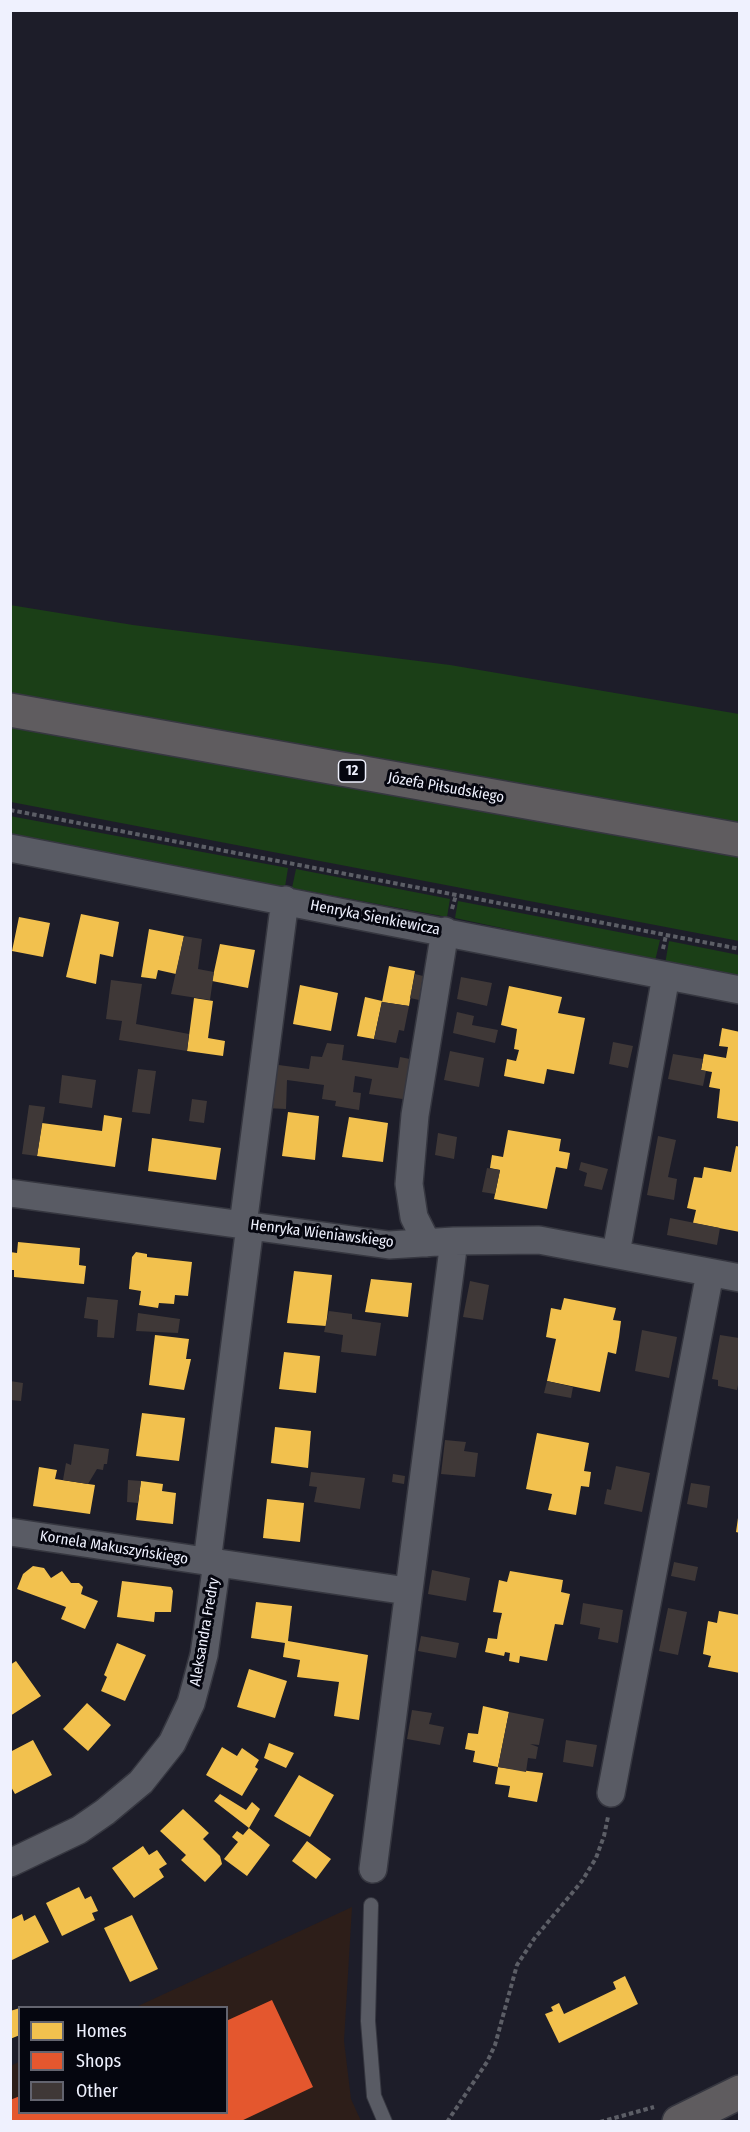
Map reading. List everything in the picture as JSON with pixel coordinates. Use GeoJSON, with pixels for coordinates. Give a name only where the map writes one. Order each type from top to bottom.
{"type":"FeatureCollection","features":[{"type":"Feature","properties":{"kind":"main road","name":"Józefa Piłsudskiego"},"geometry":{"type":"LineString","coordinates":[[10,710],[740,840]]}},
{"type":"Feature","properties":{"kind":"main road"},"geometry":{"type":"LineString","coordinates":[[679,2121],[740,2092]]}},
{"type":"Feature","properties":{"kind":"street","name":"Henryka Sienkiewicza"},"geometry":{"type":"LineString","coordinates":[[10,848],[740,990]]}},
{"type":"Feature","properties":{"kind":"street","name":"Aleksandra Fredry"},"geometry":{"type":"LineString","coordinates":[[10,1863],[79,1830],[141,1782],[172,1743],[191,1703],[204,1655],[247,1225],[285,900]]}},
{"type":"Feature","properties":{"kind":"street"},"geometry":{"type":"LineString","coordinates":[[427,1243],[414,1217],[409,1184],[415,1115],[445,931]]}},
{"type":"Feature","properties":{"kind":"street"},"geometry":{"type":"LineString","coordinates":[[616,1254],[666,976]]}},
{"type":"Feature","properties":{"kind":"street","name":"Henryka Wieniawskiego"},"geometry":{"type":"LineString","coordinates":[[10,1192],[389,1245],[453,1241],[539,1240],[740,1278]]}},
{"type":"Feature","properties":{"kind":"street"},"geometry":{"type":"LineString","coordinates":[[372,1869],[453,1241]]}},
{"type":"Feature","properties":{"kind":"street"},"geometry":{"type":"LineString","coordinates":[[611,1793],[710,1273]]}},
{"type":"Feature","properties":{"kind":"street","name":"Kornela Makuszyńskiego"},"geometry":{"type":"LineString","coordinates":[[10,1532],[407,1591]]}},
{"type":"Feature","properties":{"kind":"lane"},"geometry":{"type":"LineString","coordinates":[[371,1905],[368,2021],[374,2096],[386,2121]]}},
{"type":"Feature","properties":{"kind":"path"},"geometry":{"type":"LineString","coordinates":[[10,810],[740,949]]}},
{"type":"Feature","properties":{"kind":"path"},"geometry":{"type":"LineString","coordinates":[[447,2121],[491,2054],[517,1965],[534,1940],[582,1881],[596,1858],[604,1836],[611,1793]]}},
{"type":"Feature","properties":{"kind":"shaded area"},"geometry":{"type":"Polygon","coordinates":[[[352,1907],[344,2041],[351,2099],[361,2121],[11,2121],[10,2066],[18,2062],[18,2114],[228,2114],[228,2006],[138,2006],[352,1907]]]}},
{"type":"Feature","properties":{"kind":"green space"},"geometry":{"type":"Polygon","coordinates":[[[10,605],[133,625],[450,665],[739,714],[739,827],[11,697],[10,605]]]}},
{"type":"Feature","properties":{"kind":"green space"},"geometry":{"type":"Polygon","coordinates":[[[10,724],[739,855],[739,941],[11,802],[10,724]]]}},
{"type":"Feature","properties":{"kind":"green space"},"geometry":{"type":"Polygon","coordinates":[[[10,816],[288,868],[285,887],[11,835],[10,816]]]}},
{"type":"Feature","properties":{"kind":"green space"},"geometry":{"type":"Polygon","coordinates":[[[296,869],[450,899],[447,917],[292,888],[296,869]]]}},
{"type":"Feature","properties":{"kind":"green space"},"geometry":{"type":"Polygon","coordinates":[[[458,901],[660,940],[655,961],[455,918],[458,901]]]}},
{"type":"Feature","properties":{"kind":"green space"},"geometry":{"type":"Polygon","coordinates":[[[669,941],[739,955],[739,978],[665,964],[669,941]]]}},
{"type":"Feature","properties":{"kind":"building: Homes"},"geometry":{"type":"Polygon","coordinates":[[[81,914],[119,922],[113,957],[100,954],[96,984],[66,977],[81,914]]]}},
{"type":"Feature","properties":{"kind":"building: Homes"},"geometry":{"type":"Polygon","coordinates":[[[19,917],[50,923],[43,957],[12,951],[19,917]]]}},
{"type":"Feature","properties":{"kind":"building: Homes"},"geometry":{"type":"Polygon","coordinates":[[[149,929],[184,936],[176,974],[158,970],[156,979],[141,977],[149,929]]]}},
{"type":"Feature","properties":{"kind":"building: Homes"},"geometry":{"type":"Polygon","coordinates":[[[220,944],[255,950],[248,988],[212,981],[220,944]]]}},
{"type":"Feature","properties":{"kind":"building: Homes"},"geometry":{"type":"Polygon","coordinates":[[[389,966],[415,971],[409,1006],[382,1002],[389,966]]]}},
{"type":"Feature","properties":{"kind":"building: Homes"},"geometry":{"type":"Polygon","coordinates":[[[300,985],[338,993],[331,1031],[293,1024],[300,985]]]}},
{"type":"Feature","properties":{"kind":"building: Homes"},"geometry":{"type":"Polygon","coordinates":[[[509,986],[562,997],[558,1013],[585,1018],[574,1074],[547,1069],[544,1084],[504,1076],[507,1059],[516,1061],[519,1050],[514,1049],[517,1029],[501,1025],[509,986]]]}},
{"type":"Feature","properties":{"kind":"building: Homes"},"geometry":{"type":"Polygon","coordinates":[[[365,997],[382,1001],[374,1039],[357,1036],[365,997]]]}},
{"type":"Feature","properties":{"kind":"building: Homes"},"geometry":{"type":"Polygon","coordinates":[[[194,998],[213,1001],[208,1038],[225,1041],[223,1056],[187,1051],[194,998]]]}},
{"type":"Feature","properties":{"kind":"building: Homes"},"geometry":{"type":"Polygon","coordinates":[[[722,1028],[740,1032],[740,1122],[717,1118],[720,1089],[709,1087],[712,1072],[701,1070],[704,1054],[726,1058],[728,1047],[719,1046],[722,1028]]]}},
{"type":"Feature","properties":{"kind":"building: Homes"},"geometry":{"type":"Polygon","coordinates":[[[288,1112],[319,1116],[315,1160],[282,1156],[288,1112]]]}},
{"type":"Feature","properties":{"kind":"building: Homes"},"geometry":{"type":"Polygon","coordinates":[[[104,1115],[122,1118],[115,1167],[37,1156],[42,1123],[102,1131],[104,1115]]]}},
{"type":"Feature","properties":{"kind":"building: Homes"},"geometry":{"type":"Polygon","coordinates":[[[349,1117],[388,1123],[383,1162],[342,1157],[349,1117]]]}},
{"type":"Feature","properties":{"kind":"building: Homes"},"geometry":{"type":"Polygon","coordinates":[[[508,1130],[561,1139],[559,1151],[570,1153],[567,1169],[556,1167],[547,1209],[494,1199],[500,1170],[490,1168],[492,1155],[503,1157],[508,1130]]]}},
{"type":"Feature","properties":{"kind":"building: Homes"},"geometry":{"type":"Polygon","coordinates":[[[152,1138],[221,1148],[216,1180],[148,1171],[152,1138]]]}},
{"type":"Feature","properties":{"kind":"building: Homes"},"geometry":{"type":"Polygon","coordinates":[[[736,1146],[740,1147],[740,1232],[693,1223],[696,1210],[687,1208],[694,1177],[702,1178],[704,1167],[731,1172],[736,1146]]]}},
{"type":"Feature","properties":{"kind":"building: Homes"},"geometry":{"type":"Polygon","coordinates":[[[18,1242],[80,1248],[79,1265],[86,1266],[84,1284],[14,1277],[14,1270],[10,1270],[10,1252],[17,1253],[18,1242]]]}},
{"type":"Feature","properties":{"kind":"building: Homes"},"geometry":{"type":"Polygon","coordinates":[[[136,1252],[147,1254],[147,1257],[192,1262],[188,1296],[175,1295],[174,1304],[159,1303],[158,1308],[139,1305],[141,1291],[129,1289],[132,1257],[136,1252]]]}},
{"type":"Feature","properties":{"kind":"building: Homes"},"geometry":{"type":"Polygon","coordinates":[[[294,1271],[332,1275],[326,1326],[287,1323],[294,1271]]]}},
{"type":"Feature","properties":{"kind":"building: Homes"},"geometry":{"type":"Polygon","coordinates":[[[371,1279],[412,1283],[408,1317],[365,1312],[371,1279]]]}},
{"type":"Feature","properties":{"kind":"building: Homes"},"geometry":{"type":"Polygon","coordinates":[[[564,1298],[616,1308],[613,1320],[621,1321],[616,1354],[608,1352],[600,1392],[547,1381],[556,1339],[546,1337],[551,1308],[561,1310],[564,1298]]]}},
{"type":"Feature","properties":{"kind":"building: Homes"},"geometry":{"type":"Polygon","coordinates":[[[155,1335],[189,1339],[186,1359],[191,1359],[184,1390],[149,1385],[155,1335]]]}},
{"type":"Feature","properties":{"kind":"building: Homes"},"geometry":{"type":"Polygon","coordinates":[[[284,1352],[320,1356],[316,1393],[279,1389],[284,1352]]]}},
{"type":"Feature","properties":{"kind":"building: Homes"},"geometry":{"type":"Polygon","coordinates":[[[142,1413],[185,1418],[179,1461],[136,1456],[142,1413]]]}},
{"type":"Feature","properties":{"kind":"building: Homes"},"geometry":{"type":"Polygon","coordinates":[[[275,1427],[311,1431],[308,1468],[271,1463],[275,1427]]]}},
{"type":"Feature","properties":{"kind":"building: Homes"},"geometry":{"type":"Polygon","coordinates":[[[537,1433],[589,1443],[584,1471],[591,1472],[589,1487],[581,1486],[576,1515],[548,1510],[552,1494],[526,1489],[537,1433]]]}},
{"type":"Feature","properties":{"kind":"building: Homes"},"geometry":{"type":"Polygon","coordinates":[[[39,1467],[57,1470],[55,1479],[95,1485],[90,1514],[33,1506],[39,1467]]]}},
{"type":"Feature","properties":{"kind":"building: Homes"},"geometry":{"type":"Polygon","coordinates":[[[141,1481],[163,1484],[162,1491],[176,1493],[173,1524],[136,1520],[141,1481]]]}},
{"type":"Feature","properties":{"kind":"building: Homes"},"geometry":{"type":"Polygon","coordinates":[[[267,1499],[304,1503],[300,1542],[263,1538],[267,1499]]]}},
{"type":"Feature","properties":{"kind":"building: Homes"},"geometry":{"type":"Polygon","coordinates":[[[738,1518],[740,1518],[740,1533],[736,1532],[738,1518]]]}},
{"type":"Feature","properties":{"kind":"building: Homes"},"geometry":{"type":"Polygon","coordinates":[[[33,1566],[44,1568],[51,1578],[62,1571],[71,1583],[79,1583],[83,1587],[81,1594],[98,1601],[85,1629],[61,1619],[66,1607],[17,1589],[23,1574],[33,1566]]]}},
{"type":"Feature","properties":{"kind":"building: Homes"},"geometry":{"type":"Polygon","coordinates":[[[510,1571],[563,1580],[561,1592],[570,1594],[563,1625],[555,1624],[547,1661],[520,1656],[519,1663],[509,1661],[510,1653],[505,1652],[504,1656],[485,1652],[488,1638],[497,1639],[502,1613],[493,1612],[499,1580],[507,1582],[510,1571]]]}},
{"type":"Feature","properties":{"kind":"building: Homes"},"geometry":{"type":"Polygon","coordinates":[[[122,1581],[171,1587],[173,1591],[171,1612],[155,1612],[154,1622],[117,1617],[122,1581]]]}},
{"type":"Feature","properties":{"kind":"building: Homes"},"geometry":{"type":"Polygon","coordinates":[[[256,1602],[292,1606],[288,1641],[368,1655],[359,1720],[334,1716],[339,1682],[297,1677],[300,1660],[283,1657],[285,1643],[251,1638],[256,1602]]]}},
{"type":"Feature","properties":{"kind":"building: Homes"},"geometry":{"type":"Polygon","coordinates":[[[719,1611],[740,1615],[740,1673],[708,1667],[711,1656],[703,1654],[708,1621],[717,1623],[719,1611]]]}},
{"type":"Feature","properties":{"kind":"building: Homes"},"geometry":{"type":"Polygon","coordinates":[[[117,1643],[146,1655],[125,1701],[101,1691],[107,1677],[104,1675],[117,1643]]]}},
{"type":"Feature","properties":{"kind":"building: Homes"},"geometry":{"type":"Polygon","coordinates":[[[16,1661],[41,1696],[10,1716],[10,1665],[16,1661]]]}},
{"type":"Feature","properties":{"kind":"building: Homes"},"geometry":{"type":"Polygon","coordinates":[[[249,1669],[287,1681],[275,1718],[237,1707],[249,1669]]]}},
{"type":"Feature","properties":{"kind":"building: Homes"},"geometry":{"type":"Polygon","coordinates":[[[87,1703],[111,1725],[88,1751],[63,1729],[87,1703]]]}},
{"type":"Feature","properties":{"kind":"building: Homes"},"geometry":{"type":"Polygon","coordinates":[[[483,1706],[509,1712],[498,1767],[473,1762],[475,1751],[465,1749],[468,1733],[478,1734],[483,1706]]]}},
{"type":"Feature","properties":{"kind":"building: Homes"},"geometry":{"type":"Polygon","coordinates":[[[33,1740],[52,1775],[15,1794],[10,1785],[10,1752],[33,1740]]]}},
{"type":"Feature","properties":{"kind":"building: Homes"},"geometry":{"type":"Polygon","coordinates":[[[269,1743],[294,1753],[286,1768],[264,1758],[269,1743]]]}},
{"type":"Feature","properties":{"kind":"building: Homes"},"geometry":{"type":"Polygon","coordinates":[[[222,1747],[237,1756],[242,1748],[259,1760],[255,1767],[258,1769],[242,1796],[206,1775],[222,1747]]]}},
{"type":"Feature","properties":{"kind":"building: Homes"},"geometry":{"type":"Polygon","coordinates":[[[498,1767],[543,1773],[537,1802],[508,1797],[510,1786],[495,1784],[498,1767]]]}},
{"type":"Feature","properties":{"kind":"building: Homes"},"geometry":{"type":"Polygon","coordinates":[[[299,1775],[334,1795],[310,1837],[274,1816],[299,1775]]]}},
{"type":"Feature","properties":{"kind":"building: Homes"},"geometry":{"type":"Polygon","coordinates":[[[220,1794],[246,1810],[252,1802],[260,1809],[249,1828],[214,1801],[220,1794]]]}},
{"type":"Feature","properties":{"kind":"building: Homes"},"geometry":{"type":"Polygon","coordinates":[[[183,1809],[209,1833],[203,1839],[220,1856],[222,1864],[205,1882],[181,1860],[186,1855],[160,1831],[183,1809]]]}},
{"type":"Feature","properties":{"kind":"building: Homes"},"geometry":{"type":"Polygon","coordinates":[[[249,1828],[270,1845],[247,1876],[224,1859],[238,1842],[232,1837],[237,1831],[243,1835],[249,1828]]]}},
{"type":"Feature","properties":{"kind":"building: Homes"},"geometry":{"type":"Polygon","coordinates":[[[307,1841],[331,1859],[316,1879],[292,1861],[307,1841]]]}},
{"type":"Feature","properties":{"kind":"building: Homes"},"geometry":{"type":"Polygon","coordinates":[[[143,1846],[149,1855],[157,1850],[167,1864],[159,1869],[164,1877],[134,1898],[112,1868],[143,1846]]]}},
{"type":"Feature","properties":{"kind":"building: Homes"},"geometry":{"type":"Polygon","coordinates":[[[79,1887],[85,1899],[91,1896],[98,1911],[92,1913],[95,1920],[62,1936],[46,1903],[79,1887]]]}},
{"type":"Feature","properties":{"kind":"building: Homes"},"geometry":{"type":"Polygon","coordinates":[[[22,1914],[24,1921],[35,1915],[49,1942],[10,1961],[10,1920],[22,1914]]]}},
{"type":"Feature","properties":{"kind":"building: Homes"},"geometry":{"type":"Polygon","coordinates":[[[132,1915],[158,1969],[130,1982],[104,1928],[132,1915]]]}},
{"type":"Feature","properties":{"kind":"building: Homes"},"geometry":{"type":"Polygon","coordinates":[[[625,1976],[638,2004],[559,2043],[545,2014],[553,2011],[551,2007],[559,2003],[564,2014],[616,1989],[613,1982],[625,1976]]]}},
{"type":"Feature","properties":{"kind":"building: Homes"},"geometry":{"type":"Polygon","coordinates":[[[18,2009],[18,2036],[10,2039],[10,2011],[18,2009]]]}},
{"type":"Feature","properties":{"kind":"building: Shops"},"geometry":{"type":"Polygon","coordinates":[[[272,2000],[313,2087],[239,2122],[10,2122],[10,2100],[18,2097],[18,2114],[228,2114],[228,2020],[272,2000]]]}},
{"type":"Feature","properties":{"kind":"building: Other"},"geometry":{"type":"Polygon","coordinates":[[[184,936],[202,939],[198,969],[214,972],[210,1000],[171,994],[184,936]]]}},
{"type":"Feature","properties":{"kind":"building: Other"},"geometry":{"type":"Polygon","coordinates":[[[415,974],[423,976],[419,1000],[410,998],[415,974]]]}},
{"type":"Feature","properties":{"kind":"building: Other"},"geometry":{"type":"Polygon","coordinates":[[[461,977],[492,983],[487,1006],[457,999],[461,977]]]}},
{"type":"Feature","properties":{"kind":"building: Other"},"geometry":{"type":"Polygon","coordinates":[[[111,980],[142,984],[136,1024],[189,1034],[187,1051],[119,1040],[122,1021],[106,1019],[111,980]]]}},
{"type":"Feature","properties":{"kind":"building: Other"},"geometry":{"type":"Polygon","coordinates":[[[382,1002],[409,1006],[404,1031],[399,1030],[396,1043],[374,1039],[382,1002]]]}},
{"type":"Feature","properties":{"kind":"building: Other"},"geometry":{"type":"Polygon","coordinates":[[[457,1012],[474,1016],[472,1025],[498,1030],[495,1043],[453,1033],[457,1012]]]}},
{"type":"Feature","properties":{"kind":"building: Other"},"geometry":{"type":"Polygon","coordinates":[[[613,1042],[633,1046],[628,1068],[609,1064],[613,1042]]]}},
{"type":"Feature","properties":{"kind":"building: Other"},"geometry":{"type":"Polygon","coordinates":[[[327,1043],[344,1045],[342,1060],[398,1068],[400,1057],[415,1060],[409,1100],[369,1094],[372,1079],[355,1076],[353,1092],[361,1093],[359,1110],[335,1106],[336,1101],[322,1099],[324,1085],[287,1080],[286,1109],[265,1108],[271,1064],[309,1069],[311,1056],[322,1057],[327,1043]]]}},
{"type":"Feature","properties":{"kind":"building: Other"},"geometry":{"type":"Polygon","coordinates":[[[450,1051],[484,1058],[479,1087],[444,1080],[450,1051]]]}},
{"type":"Feature","properties":{"kind":"building: Other"},"geometry":{"type":"Polygon","coordinates":[[[673,1054],[703,1059],[701,1070],[706,1071],[703,1086],[668,1079],[673,1054]]]}},
{"type":"Feature","properties":{"kind":"building: Other"},"geometry":{"type":"Polygon","coordinates":[[[138,1069],[156,1071],[150,1114],[132,1112],[138,1069]]]}},
{"type":"Feature","properties":{"kind":"building: Other"},"geometry":{"type":"Polygon","coordinates":[[[62,1075],[96,1080],[92,1108],[59,1103],[62,1075]]]}},
{"type":"Feature","properties":{"kind":"building: Other"},"geometry":{"type":"Polygon","coordinates":[[[192,1099],[207,1101],[204,1123],[189,1121],[192,1099]]]}},
{"type":"Feature","properties":{"kind":"building: Other"},"geometry":{"type":"Polygon","coordinates":[[[29,1105],[45,1107],[37,1156],[22,1154],[29,1105]]]}},
{"type":"Feature","properties":{"kind":"building: Other"},"geometry":{"type":"Polygon","coordinates":[[[438,1133],[457,1137],[454,1159],[435,1155],[438,1133]]]}},
{"type":"Feature","properties":{"kind":"building: Other"},"geometry":{"type":"Polygon","coordinates":[[[658,1136],[676,1140],[668,1177],[677,1179],[674,1200],[647,1195],[658,1136]]]}},
{"type":"Feature","properties":{"kind":"building: Other"},"geometry":{"type":"Polygon","coordinates":[[[581,1162],[608,1169],[602,1190],[584,1186],[587,1173],[579,1170],[581,1162]]]}},
{"type":"Feature","properties":{"kind":"building: Other"},"geometry":{"type":"Polygon","coordinates":[[[487,1168],[500,1170],[495,1194],[482,1192],[487,1168]]]}},
{"type":"Feature","properties":{"kind":"building: Other"},"geometry":{"type":"Polygon","coordinates":[[[670,1218],[720,1228],[717,1245],[667,1235],[670,1218]]]}},
{"type":"Feature","properties":{"kind":"building: Other"},"geometry":{"type":"Polygon","coordinates":[[[470,1281],[489,1285],[483,1320],[463,1317],[470,1281]]]}},
{"type":"Feature","properties":{"kind":"building: Other"},"geometry":{"type":"Polygon","coordinates":[[[87,1297],[118,1300],[114,1338],[97,1337],[98,1320],[84,1318],[87,1297]]]}},
{"type":"Feature","properties":{"kind":"building: Other"},"geometry":{"type":"Polygon","coordinates":[[[329,1311],[352,1314],[352,1319],[381,1323],[376,1356],[341,1352],[343,1335],[324,1332],[329,1311]]]}},
{"type":"Feature","properties":{"kind":"building: Other"},"geometry":{"type":"Polygon","coordinates":[[[138,1313],[180,1319],[178,1333],[136,1331],[138,1313]]]}},
{"type":"Feature","properties":{"kind":"building: Other"},"geometry":{"type":"Polygon","coordinates":[[[642,1330],[677,1337],[669,1378],[635,1371],[642,1330]]]}},
{"type":"Feature","properties":{"kind":"building: Other"},"geometry":{"type":"Polygon","coordinates":[[[720,1335],[739,1338],[740,1375],[737,1390],[718,1386],[718,1380],[712,1379],[720,1335]]]}},
{"type":"Feature","properties":{"kind":"building: Other"},"geometry":{"type":"Polygon","coordinates":[[[10,1381],[23,1383],[21,1401],[10,1400],[10,1381]]]}},
{"type":"Feature","properties":{"kind":"building: Other"},"geometry":{"type":"Polygon","coordinates":[[[547,1381],[573,1387],[571,1398],[544,1393],[547,1381]]]}},
{"type":"Feature","properties":{"kind":"building: Other"},"geometry":{"type":"Polygon","coordinates":[[[445,1440],[466,1442],[464,1451],[478,1453],[475,1477],[441,1474],[445,1440]]]}},
{"type":"Feature","properties":{"kind":"building: Other"},"geometry":{"type":"Polygon","coordinates":[[[74,1444],[109,1449],[107,1464],[104,1464],[103,1470],[97,1469],[88,1484],[63,1480],[66,1463],[71,1465],[74,1444]]]}},
{"type":"Feature","properties":{"kind":"building: Other"},"geometry":{"type":"Polygon","coordinates":[[[616,1466],[650,1473],[642,1512],[604,1504],[607,1489],[611,1490],[616,1466]]]}},
{"type":"Feature","properties":{"kind":"building: Other"},"geometry":{"type":"Polygon","coordinates":[[[311,1472],[365,1478],[360,1509],[314,1502],[317,1487],[309,1486],[311,1472]]]}},
{"type":"Feature","properties":{"kind":"building: Other"},"geometry":{"type":"Polygon","coordinates":[[[393,1474],[405,1476],[404,1484],[392,1482],[393,1474]]]}},
{"type":"Feature","properties":{"kind":"building: Other"},"geometry":{"type":"Polygon","coordinates":[[[128,1480],[141,1481],[138,1503],[127,1502],[128,1480]]]}},
{"type":"Feature","properties":{"kind":"building: Other"},"geometry":{"type":"Polygon","coordinates":[[[691,1483],[710,1486],[707,1508],[687,1504],[691,1483]]]}},
{"type":"Feature","properties":{"kind":"building: Other"},"geometry":{"type":"Polygon","coordinates":[[[674,1562],[698,1567],[695,1581],[671,1576],[674,1562]]]}},
{"type":"Feature","properties":{"kind":"building: Other"},"geometry":{"type":"Polygon","coordinates":[[[432,1570],[470,1578],[466,1601],[428,1594],[432,1570]]]}},
{"type":"Feature","properties":{"kind":"building: Other"},"geometry":{"type":"Polygon","coordinates":[[[583,1603],[623,1610],[618,1643],[598,1639],[600,1628],[580,1624],[583,1603]]]}},
{"type":"Feature","properties":{"kind":"building: Other"},"geometry":{"type":"Polygon","coordinates":[[[668,1608],[687,1612],[678,1655],[659,1651],[668,1608]]]}},
{"type":"Feature","properties":{"kind":"building: Other"},"geometry":{"type":"Polygon","coordinates":[[[421,1636],[459,1643],[456,1658],[418,1651],[421,1636]]]}},
{"type":"Feature","properties":{"kind":"building: Other"},"geometry":{"type":"Polygon","coordinates":[[[412,1710],[432,1713],[429,1724],[444,1727],[440,1745],[407,1739],[412,1710]]]}},
{"type":"Feature","properties":{"kind":"building: Other"},"geometry":{"type":"Polygon","coordinates":[[[509,1712],[544,1719],[539,1745],[530,1744],[538,1747],[536,1759],[528,1758],[526,1772],[498,1767],[509,1712]]]}},
{"type":"Feature","properties":{"kind":"building: Other"},"geometry":{"type":"Polygon","coordinates":[[[566,1740],[597,1745],[593,1767],[563,1762],[566,1740]]]}}]}
